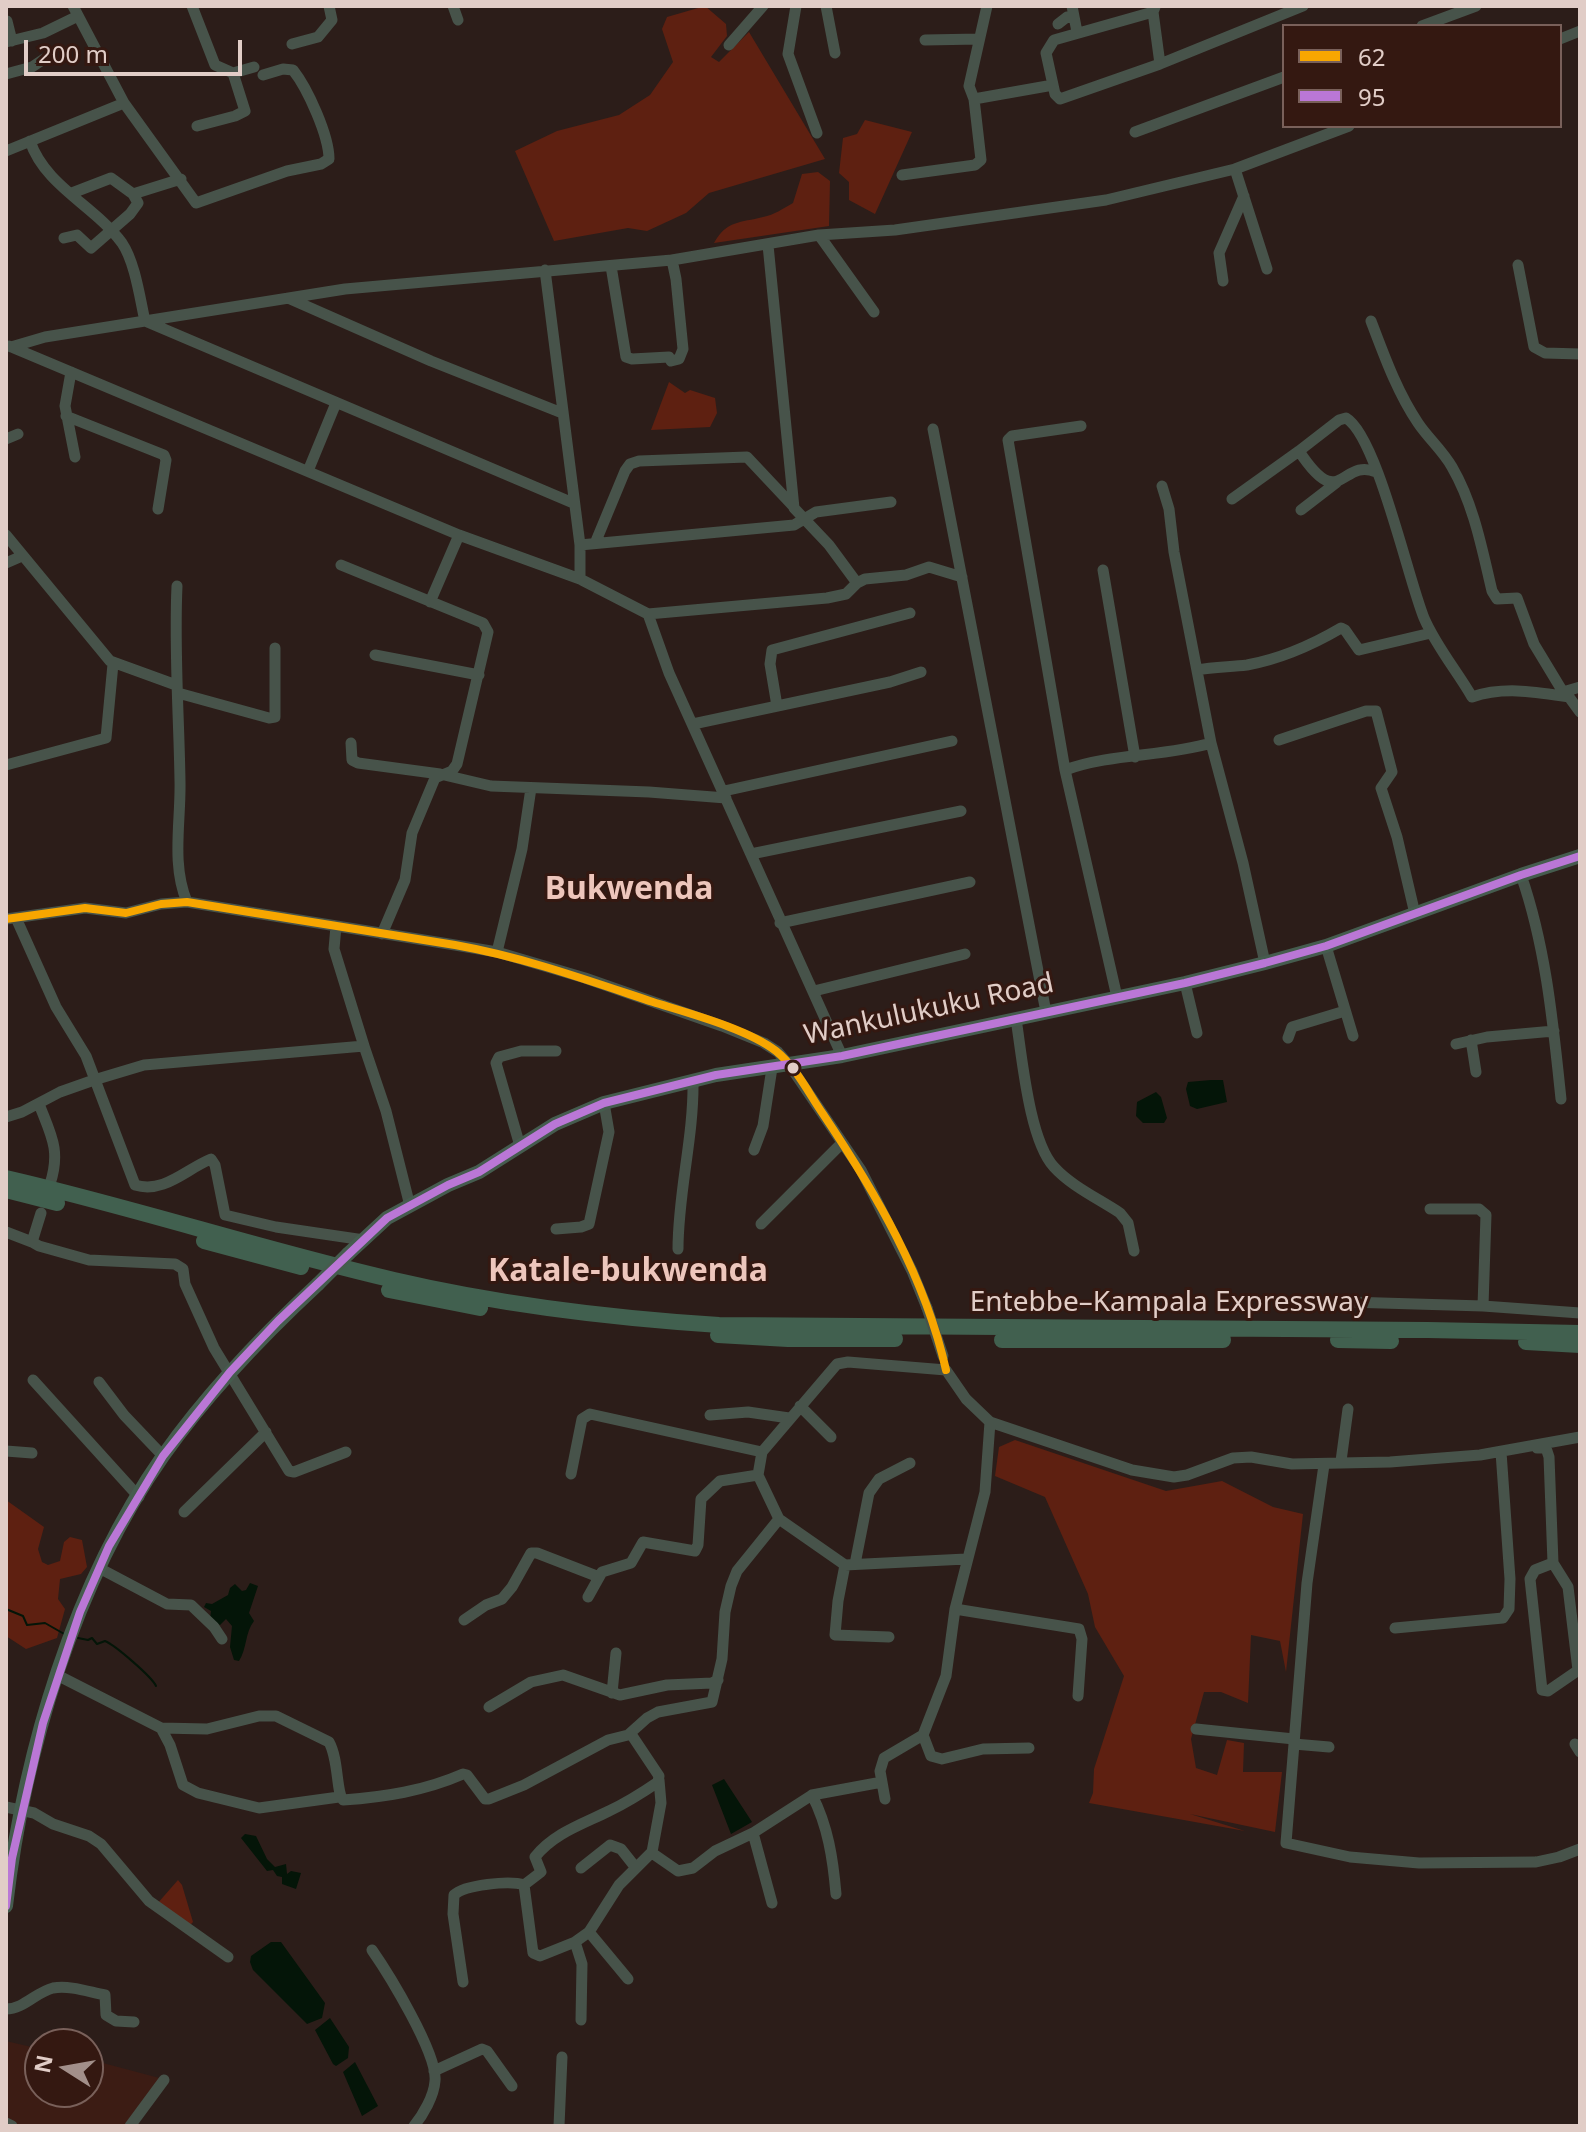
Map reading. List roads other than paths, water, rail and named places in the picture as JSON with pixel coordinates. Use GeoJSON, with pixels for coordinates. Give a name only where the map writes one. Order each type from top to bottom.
{"type":"FeatureCollection","features":[{"type":"Feature","properties":{"kind":"highway","name":"Entebbe–Kampala Expressway"},"geometry":{"type":"LineString","coordinates":[[6,1178],[393,1280],[623,1318],[719,1325],[1580,1333]]}},
{"type":"Feature","properties":{"kind":"highway","name":"Entebbe–Kampala Expressway"},"geometry":{"type":"LineString","coordinates":[[6,1190],[412,1295],[613,1327],[788,1339],[1300,1339],[1580,1345]]}},
{"type":"Feature","properties":{"kind":"main road","name":"Wankulukuku Road"},"geometry":{"type":"LineString","coordinates":[[6,1906],[22,1811],[57,1675],[99,1568],[163,1456],[230,1372],[387,1218],[479,1172],[581,1111],[604,1103],[693,1080],[842,1056],[1265,963],[1326,946],[1580,856]]}},
{"type":"Feature","properties":{"kind":"street"},"geometry":{"type":"LineString","coordinates":[[7,21],[9,41],[43,33],[76,11],[124,103],[196,203],[329,159],[329,149],[312,103],[304,84],[293,70],[233,73],[221,70],[212,62],[192,6]]}},
{"type":"Feature","properties":{"kind":"street"},"geometry":{"type":"LineString","coordinates":[[292,44],[318,37],[332,20],[329,6]]}},
{"type":"Feature","properties":{"kind":"street"},"geometry":{"type":"LineString","coordinates":[[453,6],[458,20]]}},
{"type":"Feature","properties":{"kind":"street"},"geometry":{"type":"LineString","coordinates":[[729,45],[763,6]]}},
{"type":"Feature","properties":{"kind":"street"},"geometry":{"type":"LineString","coordinates":[[796,6],[788,54],[817,133]]}},
{"type":"Feature","properties":{"kind":"street"},"geometry":{"type":"LineString","coordinates":[[826,6],[835,53]]}},
{"type":"Feature","properties":{"kind":"street"},"geometry":{"type":"LineString","coordinates":[[902,175],[975,165],[981,160],[974,99],[969,86],[987,6]]}},
{"type":"Feature","properties":{"kind":"street"},"geometry":{"type":"LineString","coordinates":[[1160,64],[1154,9],[1060,37],[1046,53],[1055,94],[1060,99],[1160,64],[1303,6]]}},
{"type":"Feature","properties":{"kind":"street"},"geometry":{"type":"LineString","coordinates":[[1427,24],[1476,6]]}},
{"type":"Feature","properties":{"kind":"street"},"geometry":{"type":"LineString","coordinates":[[1058,24],[1073,12],[1077,32]]}},
{"type":"Feature","properties":{"kind":"street"},"geometry":{"type":"LineString","coordinates":[[925,40],[979,39]]}},
{"type":"Feature","properties":{"kind":"street"},"geometry":{"type":"LineString","coordinates":[[6,74],[32,67],[44,59]]}},
{"type":"Feature","properties":{"kind":"street"},"geometry":{"type":"LineString","coordinates":[[197,126],[245,111],[233,73]]}},
{"type":"Feature","properties":{"kind":"street"},"geometry":{"type":"LineString","coordinates":[[1135,132],[1282,78]]}},
{"type":"Feature","properties":{"kind":"street"},"geometry":{"type":"LineString","coordinates":[[974,99],[1053,85]]}},
{"type":"Feature","properties":{"kind":"street"},"geometry":{"type":"LineString","coordinates":[[6,151],[124,103]]}},
{"type":"Feature","properties":{"kind":"street"},"geometry":{"type":"LineString","coordinates":[[9,346],[45,337],[345,289],[672,260],[819,235],[895,230],[1106,200],[1235,169],[1344,128]]}},
{"type":"Feature","properties":{"kind":"street"},"geometry":{"type":"LineString","coordinates":[[30,141],[44,169],[123,245],[131,262],[145,321]]}},
{"type":"Feature","properties":{"kind":"street"},"geometry":{"type":"LineString","coordinates":[[1235,169],[1267,269]]}},
{"type":"Feature","properties":{"kind":"street"},"geometry":{"type":"LineString","coordinates":[[64,238],[77,235],[91,248],[138,203],[133,194],[111,178],[72,193]]}},
{"type":"Feature","properties":{"kind":"street"},"geometry":{"type":"LineString","coordinates":[[133,194],[180,180]]}},
{"type":"Feature","properties":{"kind":"street"},"geometry":{"type":"LineString","coordinates":[[1223,281],[1219,253],[1244,196]]}},
{"type":"Feature","properties":{"kind":"street"},"geometry":{"type":"LineString","coordinates":[[819,235],[874,312]]}},
{"type":"Feature","properties":{"kind":"street"},"geometry":{"type":"LineString","coordinates":[[768,245],[794,508]]}},
{"type":"Feature","properties":{"kind":"street"},"geometry":{"type":"LineString","coordinates":[[611,266],[626,357],[669,357],[671,361],[679,359],[683,349],[672,260]]}},
{"type":"Feature","properties":{"kind":"street"},"geometry":{"type":"LineString","coordinates":[[1518,265],[1534,347],[1545,353],[1580,354]]}},
{"type":"Feature","properties":{"kind":"street"},"geometry":{"type":"LineString","coordinates":[[545,270],[580,545],[580,579]]}},
{"type":"Feature","properties":{"kind":"street"},"geometry":{"type":"LineString","coordinates":[[288,297],[562,413]]}},
{"type":"Feature","properties":{"kind":"street"},"geometry":{"type":"LineString","coordinates":[[145,321],[573,503]]}},
{"type":"Feature","properties":{"kind":"street"},"geometry":{"type":"LineString","coordinates":[[1371,321],[1385,359],[1416,420],[1451,465],[1460,482],[1479,533],[1492,591],[1497,599],[1517,598],[1534,644],[1580,712]]}},
{"type":"Feature","properties":{"kind":"street"},"geometry":{"type":"LineString","coordinates":[[9,346],[459,535],[580,579],[648,614],[827,598],[846,594],[857,583],[874,577],[906,575],[929,567],[962,577]]}},
{"type":"Feature","properties":{"kind":"street"},"geometry":{"type":"LineString","coordinates":[[71,372],[66,416],[75,457]]}},
{"type":"Feature","properties":{"kind":"street"},"geometry":{"type":"LineString","coordinates":[[308,471],[336,403]]}},
{"type":"Feature","properties":{"kind":"street"},"geometry":{"type":"LineString","coordinates":[[66,416],[165,456],[158,509]]}},
{"type":"Feature","properties":{"kind":"street"},"geometry":{"type":"LineString","coordinates":[[1232,499],[1346,418],[1357,427],[1376,472],[1431,633],[1472,697],[1490,691],[1566,694],[1580,687]]}},
{"type":"Feature","properties":{"kind":"street"},"geometry":{"type":"LineString","coordinates":[[1081,426],[1012,436],[1008,440],[1065,770],[1117,997]]}},
{"type":"Feature","properties":{"kind":"street"},"geometry":{"type":"LineString","coordinates":[[933,429],[1046,1012]]}},
{"type":"Feature","properties":{"kind":"street"},"geometry":{"type":"LineString","coordinates":[[6,439],[18,434]]}},
{"type":"Feature","properties":{"kind":"street"},"geometry":{"type":"LineString","coordinates":[[1299,451],[1319,478],[1336,483]]}},
{"type":"Feature","properties":{"kind":"street"},"geometry":{"type":"LineString","coordinates":[[596,541],[630,464],[639,461],[747,457],[805,518],[857,583]]}},
{"type":"Feature","properties":{"kind":"street"},"geometry":{"type":"LineString","coordinates":[[1301,510],[1336,483],[1361,470],[1376,472]]}},
{"type":"Feature","properties":{"kind":"street"},"geometry":{"type":"LineString","coordinates":[[1162,486],[1169,509],[1174,552],[1211,743],[1243,863],[1265,963]]}},
{"type":"Feature","properties":{"kind":"street"},"geometry":{"type":"LineString","coordinates":[[580,545],[596,541],[794,525],[816,512],[891,502]]}},
{"type":"Feature","properties":{"kind":"street"},"geometry":{"type":"LineString","coordinates":[[6,535],[113,664],[177,689],[269,718],[275,717],[275,648]]}},
{"type":"Feature","properties":{"kind":"street"},"geometry":{"type":"LineString","coordinates":[[430,602],[459,535]]}},
{"type":"Feature","properties":{"kind":"street"},"geometry":{"type":"LineString","coordinates":[[6,563],[22,556]]}},
{"type":"Feature","properties":{"kind":"street"},"geometry":{"type":"LineString","coordinates":[[341,565],[487,627],[485,654],[457,764],[452,771],[435,778],[412,833],[405,880],[382,934]]}},
{"type":"Feature","properties":{"kind":"street"},"geometry":{"type":"LineString","coordinates":[[1103,570],[1135,757]]}},
{"type":"Feature","properties":{"kind":"street"},"geometry":{"type":"LineString","coordinates":[[177,586],[178,869],[187,902]]}},
{"type":"Feature","properties":{"kind":"street"},"geometry":{"type":"LineString","coordinates":[[777,706],[770,664],[772,650],[910,613]]}},
{"type":"Feature","properties":{"kind":"street"},"geometry":{"type":"LineString","coordinates":[[648,614],[780,923],[842,1056]]}},
{"type":"Feature","properties":{"kind":"street"},"geometry":{"type":"LineString","coordinates":[[1197,670],[1248,665],[1277,657],[1315,643],[1341,628],[1359,650],[1431,633]]}},
{"type":"Feature","properties":{"kind":"street"},"geometry":{"type":"LineString","coordinates":[[375,655],[479,675]]}},
{"type":"Feature","properties":{"kind":"street"},"geometry":{"type":"LineString","coordinates":[[6,765],[106,738],[113,664]]}},
{"type":"Feature","properties":{"kind":"street"},"geometry":{"type":"LineString","coordinates":[[693,724],[890,682],[921,672]]}},
{"type":"Feature","properties":{"kind":"street"},"geometry":{"type":"LineString","coordinates":[[1279,740],[1366,711],[1376,711],[1392,772],[1381,788],[1397,837],[1415,914]]}},
{"type":"Feature","properties":{"kind":"street"},"geometry":{"type":"LineString","coordinates":[[351,743],[354,762],[440,774],[491,786],[725,795],[952,741]]}},
{"type":"Feature","properties":{"kind":"street"},"geometry":{"type":"LineString","coordinates":[[1065,770],[1085,764],[1188,750],[1211,743]]}},
{"type":"Feature","properties":{"kind":"street"},"geometry":{"type":"LineString","coordinates":[[497,952],[522,849],[531,788]]}},
{"type":"Feature","properties":{"kind":"street"},"geometry":{"type":"LineString","coordinates":[[751,854],[961,811]]}},
{"type":"Feature","properties":{"kind":"street"},"geometry":{"type":"LineString","coordinates":[[1521,875],[1543,954],[1561,1099]]}},
{"type":"Feature","properties":{"kind":"street"},"geometry":{"type":"LineString","coordinates":[[780,923],[970,882]]}},
{"type":"Feature","properties":{"kind":"street"},"geometry":{"type":"LineString","coordinates":[[364,1240],[276,1227],[225,1215],[215,1165],[211,1159],[167,1184],[150,1187],[135,1185],[86,1056],[56,1007],[11,918],[85,908],[126,913],[161,904],[187,902],[497,952],[585,978],[764,1043],[790,1066],[884,1212],[927,1308],[946,1370],[966,1399],[990,1422],[1132,1470],[1166,1476],[1187,1475],[1233,1458],[1251,1457],[1292,1464],[1390,1462],[1501,1452],[1580,1437]]}},
{"type":"Feature","properties":{"kind":"street"},"geometry":{"type":"LineString","coordinates":[[336,926],[334,949],[390,1125],[410,1206]]}},
{"type":"Feature","properties":{"kind":"street"},"geometry":{"type":"LineString","coordinates":[[1326,946],[1353,1036]]}},
{"type":"Feature","properties":{"kind":"street"},"geometry":{"type":"LineString","coordinates":[[814,991],[965,954]]}},
{"type":"Feature","properties":{"kind":"street"},"geometry":{"type":"LineString","coordinates":[[1185,983],[1197,1033]]}},
{"type":"Feature","properties":{"kind":"street"},"geometry":{"type":"LineString","coordinates":[[1288,1038],[1292,1027],[1345,1011]]}},
{"type":"Feature","properties":{"kind":"street"},"geometry":{"type":"LineString","coordinates":[[1016,1019],[1035,1126],[1044,1150],[1054,1167],[1120,1213],[1132,1234],[1134,1251]]}},
{"type":"Feature","properties":{"kind":"street"},"geometry":{"type":"LineString","coordinates":[[1456,1044],[1554,1031]]}},
{"type":"Feature","properties":{"kind":"street"},"geometry":{"type":"LineString","coordinates":[[1471,1040],[1476,1072]]}},
{"type":"Feature","properties":{"kind":"street"},"geometry":{"type":"LineString","coordinates":[[6,1117],[60,1092],[144,1065],[364,1046]]}},
{"type":"Feature","properties":{"kind":"street"},"geometry":{"type":"LineString","coordinates":[[520,1146],[496,1063],[499,1057],[510,1053],[556,1051]]}},
{"type":"Feature","properties":{"kind":"street"},"geometry":{"type":"LineString","coordinates":[[754,1150],[763,1126],[772,1068]]}},
{"type":"Feature","properties":{"kind":"street"},"geometry":{"type":"LineString","coordinates":[[678,1249],[678,1220],[690,1138],[693,1080]]}},
{"type":"Feature","properties":{"kind":"street"},"geometry":{"type":"LineString","coordinates":[[556,1229],[589,1224],[609,1132],[604,1103]]}},
{"type":"Feature","properties":{"kind":"street"},"geometry":{"type":"LineString","coordinates":[[39,1104],[56,1149],[56,1165],[50,1184]]}},
{"type":"Feature","properties":{"kind":"street"},"geometry":{"type":"LineString","coordinates":[[761,1224],[842,1143]]}},
{"type":"Feature","properties":{"kind":"street"},"geometry":{"type":"LineString","coordinates":[[1430,1209],[1479,1209],[1486,1215],[1483,1306]]}},
{"type":"Feature","properties":{"kind":"street"},"geometry":{"type":"LineString","coordinates":[[32,1242],[41,1213]]}},
{"type":"Feature","properties":{"kind":"street"},"geometry":{"type":"LineString","coordinates":[[6,1232],[39,1246],[89,1260],[175,1264],[183,1269],[185,1284],[214,1348],[289,1471],[294,1472],[346,1452]]}},
{"type":"Feature","properties":{"kind":"street"},"geometry":{"type":"LineString","coordinates":[[1304,1304],[1483,1306],[1580,1313]]}},
{"type":"Feature","properties":{"kind":"street"},"geometry":{"type":"LineString","coordinates":[[946,1370],[841,1362],[762,1452],[758,1475],[779,1519],[850,1564],[966,1559]]}},
{"type":"Feature","properties":{"kind":"street"},"geometry":{"type":"LineString","coordinates":[[33,1380],[139,1497]]}},
{"type":"Feature","properties":{"kind":"street"},"geometry":{"type":"LineString","coordinates":[[99,1382],[124,1415],[163,1456]]}},
{"type":"Feature","properties":{"kind":"street"},"geometry":{"type":"LineString","coordinates":[[800,1406],[831,1437]]}},
{"type":"Feature","properties":{"kind":"street"},"geometry":{"type":"LineString","coordinates":[[1341,1461],[1348,1409]]}},
{"type":"Feature","properties":{"kind":"street"},"geometry":{"type":"LineString","coordinates":[[710,1415],[748,1412],[789,1418]]}},
{"type":"Feature","properties":{"kind":"street"},"geometry":{"type":"LineString","coordinates":[[571,1474],[582,1419],[590,1414],[762,1452]]}},
{"type":"Feature","properties":{"kind":"street"},"geometry":{"type":"LineString","coordinates":[[885,1799],[880,1771],[884,1758],[923,1735],[946,1676],[955,1609],[985,1492],[990,1422]]}},
{"type":"Feature","properties":{"kind":"street"},"geometry":{"type":"LineString","coordinates":[[184,1512],[266,1432]]}},
{"type":"Feature","properties":{"kind":"street"},"geometry":{"type":"LineString","coordinates":[[1532,1446],[1546,1448],[1549,1457],[1553,1563],[1568,1587],[1579,1669],[1548,1691],[1542,1690],[1530,1579],[1535,1570],[1553,1563]]}},
{"type":"Feature","properties":{"kind":"street"},"geometry":{"type":"LineString","coordinates":[[6,1451],[32,1453]]}},
{"type":"Feature","properties":{"kind":"street"},"geometry":{"type":"LineString","coordinates":[[1395,1628],[1503,1618],[1509,1609],[1510,1579],[1501,1452]]}},
{"type":"Feature","properties":{"kind":"street"},"geometry":{"type":"LineString","coordinates":[[889,1637],[835,1635],[838,1601],[869,1493],[879,1479],[910,1463]]}},
{"type":"Feature","properties":{"kind":"street"},"geometry":{"type":"LineString","coordinates":[[1324,1465],[1307,1583],[1286,1843],[1350,1857],[1419,1863],[1536,1862],[1580,1849]]}},
{"type":"Feature","properties":{"kind":"street"},"geometry":{"type":"LineString","coordinates":[[588,1597],[604,1571],[631,1563],[643,1542],[695,1551],[701,1499],[720,1481],[758,1475]]}},
{"type":"Feature","properties":{"kind":"street"},"geometry":{"type":"LineString","coordinates":[[161,1728],[183,1785],[198,1793],[259,1808],[408,1792],[463,1774],[485,1799],[489,1799],[524,1785],[608,1740],[631,1734],[658,1712],[712,1702],[731,1586],[737,1571],[758,1541],[779,1519]]}},
{"type":"Feature","properties":{"kind":"street"},"geometry":{"type":"LineString","coordinates":[[464,1620],[486,1605],[502,1599],[531,1553],[599,1577]]}},
{"type":"Feature","properties":{"kind":"street"},"geometry":{"type":"LineString","coordinates":[[99,1568],[160,1602],[191,1605],[222,1639]]}},
{"type":"Feature","properties":{"kind":"street"},"geometry":{"type":"LineString","coordinates":[[955,1609],[1079,1629],[1082,1639],[1078,1696]]}},
{"type":"Feature","properties":{"kind":"street"},"geometry":{"type":"LineString","coordinates":[[612,1693],[616,1653]]}},
{"type":"Feature","properties":{"kind":"street"},"geometry":{"type":"LineString","coordinates":[[57,1675],[161,1728],[207,1729],[259,1716],[276,1716],[329,1742],[338,1767],[339,1797]]}},
{"type":"Feature","properties":{"kind":"street"},"geometry":{"type":"LineString","coordinates":[[489,1707],[531,1682],[563,1675],[620,1695],[667,1685],[712,1683],[718,1680]]}},
{"type":"Feature","properties":{"kind":"street"},"geometry":{"type":"LineString","coordinates":[[1196,1729],[1329,1747]]}},
{"type":"Feature","properties":{"kind":"street"},"geometry":{"type":"LineString","coordinates":[[524,1885],[533,1953],[540,1956],[575,1942],[589,1932],[619,1885],[652,1853],[661,1803],[659,1780],[654,1766],[631,1734]]}},
{"type":"Feature","properties":{"kind":"street"},"geometry":{"type":"LineString","coordinates":[[923,1735],[931,1756],[942,1759],[983,1749],[1029,1748]]}},
{"type":"Feature","properties":{"kind":"street"},"geometry":{"type":"LineString","coordinates":[[524,1885],[541,1872],[535,1857],[540,1850],[573,1826],[612,1810],[659,1780]]}},
{"type":"Feature","properties":{"kind":"street"},"geometry":{"type":"LineString","coordinates":[[652,1853],[678,1871],[693,1868],[715,1851],[753,1833],[812,1795],[882,1782]]}},
{"type":"Feature","properties":{"kind":"street"},"geometry":{"type":"LineString","coordinates":[[812,1795],[821,1812],[833,1863],[836,1894]]}},
{"type":"Feature","properties":{"kind":"street"},"geometry":{"type":"LineString","coordinates":[[6,1807],[34,1813],[101,1844],[149,1901],[228,1957]]}},
{"type":"Feature","properties":{"kind":"street"},"geometry":{"type":"LineString","coordinates":[[753,1833],[772,1903]]}},
{"type":"Feature","properties":{"kind":"street"},"geometry":{"type":"LineString","coordinates":[[581,1868],[610,1845],[621,1849],[636,1868]]}},
{"type":"Feature","properties":{"kind":"street"},"geometry":{"type":"LineString","coordinates":[[463,1982],[453,1914],[454,1895],[461,1888],[515,1882],[524,1885]]}},
{"type":"Feature","properties":{"kind":"street"},"geometry":{"type":"LineString","coordinates":[[589,1932],[628,1979]]}},
{"type":"Feature","properties":{"kind":"street"},"geometry":{"type":"LineString","coordinates":[[575,1942],[582,1964],[581,2020]]}},
{"type":"Feature","properties":{"kind":"street"},"geometry":{"type":"LineString","coordinates":[[372,1950],[393,1980],[434,2071],[435,2080],[424,2113],[414,2126]]}},
{"type":"Feature","properties":{"kind":"street"},"geometry":{"type":"LineString","coordinates":[[6,2009],[18,2007],[50,1989],[68,1988],[105,1995],[106,2015],[116,2021],[134,2022]]}},
{"type":"Feature","properties":{"kind":"street"},"geometry":{"type":"LineString","coordinates":[[434,2071],[482,2049],[487,2051],[512,2086]]}},
{"type":"Feature","properties":{"kind":"street"},"geometry":{"type":"LineString","coordinates":[[559,2126],[562,2057]]}},
{"type":"Feature","properties":{"kind":"street"},"geometry":{"type":"LineString","coordinates":[[130,2126],[164,2080]]}},
{"type":"Feature","properties":{"kind":"street"},"geometry":{"type":"LineString","coordinates":[[6,2123],[12,2126]]}},
{"type":"Feature","properties":{"kind":"waterway"},"geometry":{"type":"LineString","coordinates":[[6,1609],[23,1616],[27,1625],[45,1623],[66,1635]]}},
{"type":"Feature","properties":{"kind":"waterway"},"geometry":{"type":"LineString","coordinates":[[78,1638],[92,1638],[97,1644],[105,1641],[110,1644],[141,1669],[156,1686]]}},
{"type":"Feature","properties":{"kind":"district","name":"Bukwenda"},"geometry":{"type":"Point","coordinates":[629,890]}},
{"type":"Feature","properties":{"kind":"district","name":"Katale-bukwenda"},"geometry":{"type":"Point","coordinates":[628,1272]}}]}
